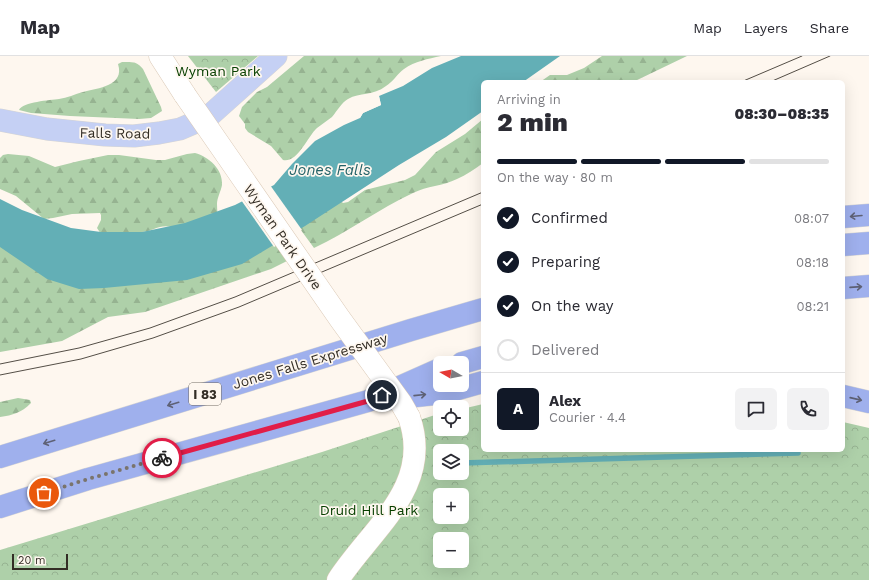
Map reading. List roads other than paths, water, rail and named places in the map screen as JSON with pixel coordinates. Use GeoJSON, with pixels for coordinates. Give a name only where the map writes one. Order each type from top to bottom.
{"type":"FeatureCollection","features":[{"type":"Feature","properties":{"kind":"highway"},"geometry":{"type":"LineString","coordinates":[[845,217],[869,215]]}},
{"type":"Feature","properties":{"kind":"highway"},"geometry":{"type":"LineString","coordinates":[[845,245],[869,243]]}},
{"type":"Feature","properties":{"kind":"highway"},"geometry":{"type":"LineString","coordinates":[[845,288],[869,286]]}},
{"type":"Feature","properties":{"kind":"highway"},"geometry":{"type":"LineString","coordinates":[[411,330],[459,303],[481,293]]}},
{"type":"Feature","properties":{"kind":"highway","name":"Jones Falls Expressway"},"geometry":{"type":"LineString","coordinates":[[0,457],[481,310]]}},
{"type":"Feature","properties":{"kind":"highway"},"geometry":{"type":"LineString","coordinates":[[469,361],[481,358]]}},
{"type":"Feature","properties":{"kind":"highway"},"geometry":{"type":"LineString","coordinates":[[0,507],[88,479],[368,401],[433,372]]}},
{"type":"Feature","properties":{"kind":"highway"},"geometry":{"type":"LineString","coordinates":[[368,401],[444,393],[481,383]]}},
{"type":"Feature","properties":{"kind":"highway"},"geometry":{"type":"LineString","coordinates":[[845,396],[869,402]]}},
{"type":"Feature","properties":{"kind":"main road","name":"Falls Road"},"geometry":{"type":"LineString","coordinates":[[0,120],[47,129],[106,135],[134,136],[180,129],[208,117],[276,56]]}},
{"type":"Feature","properties":{"kind":"street","name":"Wyman Park Drive"},"geometry":{"type":"LineString","coordinates":[[160,56],[185,95],[340,319],[401,403],[409,417],[413,429],[415,454],[413,470],[407,485],[384,522],[338,580]]}},
{"type":"Feature","properties":{"kind":"water","name":"Jones Falls"},"geometry":{"type":"Polygon","coordinates":[[[461,56],[560,56],[526,80],[481,80],[481,112],[446,137],[242,264],[187,280],[79,289],[47,279],[0,247],[0,199],[22,210],[71,228],[101,232],[142,232],[185,223],[235,205],[274,185],[315,141],[360,118],[363,113],[381,105],[379,96],[403,86],[432,68],[461,56]]]}},
{"type":"Feature","properties":{"kind":"waterway"},"geometry":{"type":"LineString","coordinates":[[469,463],[798,453]]}},
{"type":"Feature","properties":{"kind":"tram line"},"geometry":{"type":"LineString","coordinates":[[746,80],[802,56]]}},
{"type":"Feature","properties":{"kind":"tram line"},"geometry":{"type":"LineString","coordinates":[[775,80],[830,56]]}},
{"type":"Feature","properties":{"kind":"tram line"},"geometry":{"type":"LineString","coordinates":[[0,364],[79,348],[150,328],[235,297],[481,193]]}},
{"type":"Feature","properties":{"kind":"tram line"},"geometry":{"type":"LineString","coordinates":[[0,375],[81,359],[153,338],[239,307],[481,205]]}},
{"type":"Feature","properties":{"kind":"park label","name":"Wyman Park"},"geometry":{"type":"Point","coordinates":[218,71]}},
{"type":"Feature","properties":{"kind":"park label","name":"Druid Hill Park"},"geometry":{"type":"Point","coordinates":[369,510]}}]}
